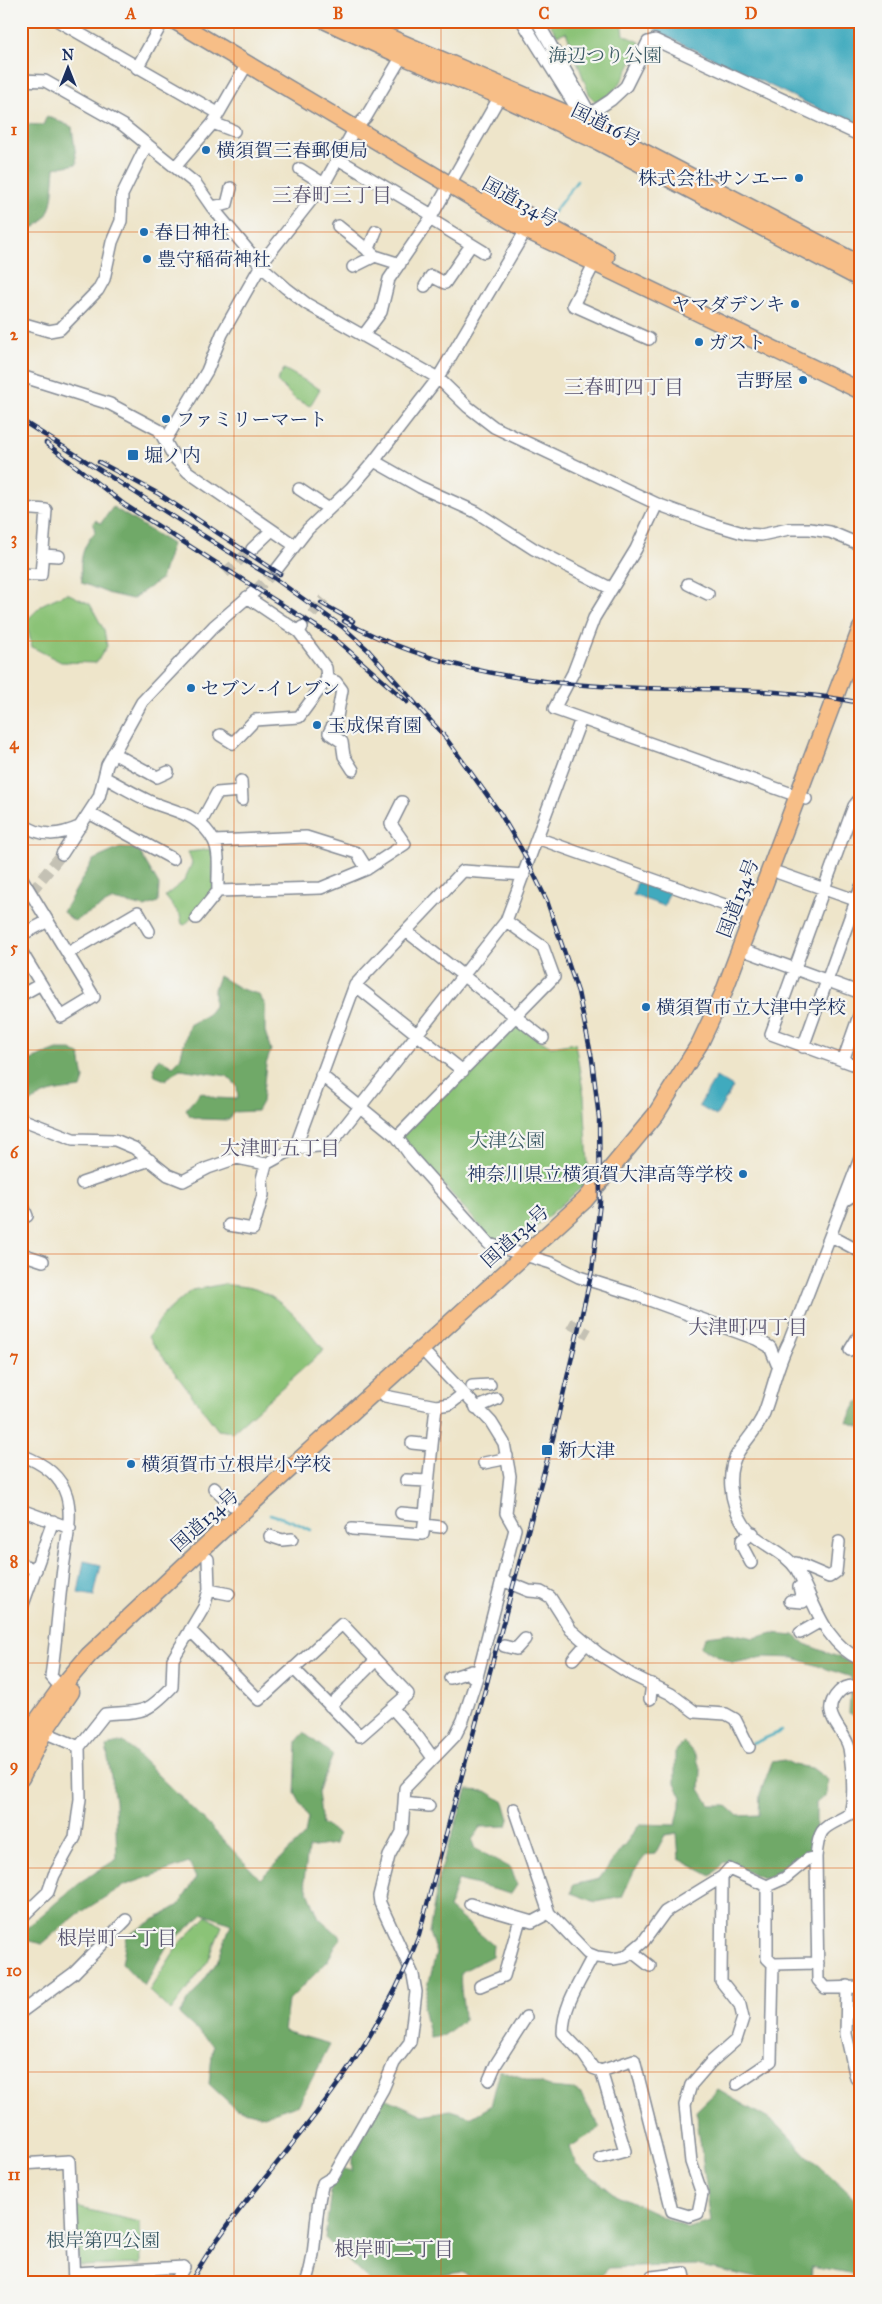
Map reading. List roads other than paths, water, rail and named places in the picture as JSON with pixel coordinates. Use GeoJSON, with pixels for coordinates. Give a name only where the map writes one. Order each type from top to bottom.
{"type":"FeatureCollection","features":[{"type":"Feature","properties":{"kind":"highway","name":"国道134号"},"geometry":{"type":"LineString","coordinates":[[175,21],[247,64],[359,124]]}},
{"type":"Feature","properties":{"kind":"highway","name":"国道134号"},"geometry":{"type":"LineString","coordinates":[[192,21],[451,180],[594,264],[861,391]]}},
{"type":"Feature","properties":{"kind":"highway","name":"国道16号"},"geometry":{"type":"LineString","coordinates":[[326,21],[402,56],[601,137],[861,265]]}},
{"type":"Feature","properties":{"kind":"highway","name":"国道16号"},"geometry":{"type":"LineString","coordinates":[[351,21],[585,118],[601,137],[861,279]]}},
{"type":"Feature","properties":{"kind":"highway","name":"国道134号"},"geometry":{"type":"LineString","coordinates":[[529,225],[861,380]]}},
{"type":"Feature","properties":{"kind":"highway","name":"国道134号"},"geometry":{"type":"LineString","coordinates":[[21,1778],[79,1665],[122,1623],[529,1257],[592,1207],[664,1120],[708,1047],[729,1004],[779,873],[802,797],[861,628]]}},
{"type":"Feature","properties":{"kind":"highway","name":"国道134号"},"geometry":{"type":"LineString","coordinates":[[24,1744],[34,1725],[64,1692],[428,1356],[529,1257],[585,1200],[656,1114],[700,1043],[861,659]]}},
{"type":"Feature","properties":{"kind":"street"},"geometry":{"type":"LineString","coordinates":[[58,21],[137,68],[234,131]]}},
{"type":"Feature","properties":{"kind":"street"},"geometry":{"type":"LineString","coordinates":[[137,68],[163,21]]}},
{"type":"Feature","properties":{"kind":"street"},"geometry":{"type":"LineString","coordinates":[[522,21],[585,118]]}},
{"type":"Feature","properties":{"kind":"street"},"geometry":{"type":"LineString","coordinates":[[537,21],[585,118]]}},
{"type":"Feature","properties":{"kind":"street"},"geometry":{"type":"LineString","coordinates":[[585,118],[622,91],[631,78],[648,42],[655,40],[861,136]]}},
{"type":"Feature","properties":{"kind":"street"},"geometry":{"type":"LineString","coordinates":[[165,441],[207,372],[222,334],[262,267],[264,260],[324,184],[402,56]]}},
{"type":"Feature","properties":{"kind":"street"},"geometry":{"type":"LineString","coordinates":[[176,166],[215,118],[247,64]]}},
{"type":"Feature","properties":{"kind":"street"},"geometry":{"type":"LineString","coordinates":[[21,80],[44,81],[124,125],[196,184],[212,207],[262,267],[307,304],[438,378],[468,407],[494,427],[657,504],[746,534],[761,535],[789,528],[810,529],[830,532],[861,545]]}},
{"type":"Feature","properties":{"kind":"street"},"geometry":{"type":"LineString","coordinates":[[363,336],[381,312],[389,279],[431,217],[500,96]]}},
{"type":"Feature","properties":{"kind":"street"},"geometry":{"type":"LineString","coordinates":[[21,323],[49,331],[60,329],[98,290],[104,279],[112,242],[121,221],[122,195],[147,144]]}},
{"type":"Feature","properties":{"kind":"street"},"geometry":{"type":"LineString","coordinates":[[338,159],[431,217],[471,246],[484,252]]}},
{"type":"Feature","properties":{"kind":"street"},"geometry":{"type":"LineString","coordinates":[[300,169],[324,184]]}},
{"type":"Feature","properties":{"kind":"street"},"geometry":{"type":"LineString","coordinates":[[212,207],[227,204],[232,188]]}},
{"type":"Feature","properties":{"kind":"street"},"geometry":{"type":"LineString","coordinates":[[277,569],[294,545],[374,461],[438,378],[529,225]]}},
{"type":"Feature","properties":{"kind":"street"},"geometry":{"type":"LineString","coordinates":[[338,226],[371,253],[400,264]]}},
{"type":"Feature","properties":{"kind":"street"},"geometry":{"type":"LineString","coordinates":[[353,267],[371,253],[376,231]]}},
{"type":"Feature","properties":{"kind":"street"},"geometry":{"type":"LineString","coordinates":[[425,286],[431,276],[445,284],[471,246]]}},
{"type":"Feature","properties":{"kind":"street"},"geometry":{"type":"LineString","coordinates":[[594,264],[573,305],[649,339]]}},
{"type":"Feature","properties":{"kind":"street"},"geometry":{"type":"LineString","coordinates":[[21,376],[123,410],[159,430],[174,457],[188,472],[294,545]]}},
{"type":"Feature","properties":{"kind":"street"},"geometry":{"type":"LineString","coordinates":[[374,461],[420,487],[476,512],[534,549],[610,588]]}},
{"type":"Feature","properties":{"kind":"street"},"geometry":{"type":"LineString","coordinates":[[299,489],[329,509]]}},
{"type":"Feature","properties":{"kind":"street"},"geometry":{"type":"LineString","coordinates":[[657,504],[636,549],[610,588],[594,618],[573,673],[554,709],[802,797]]}},
{"type":"Feature","properties":{"kind":"street"},"geometry":{"type":"LineString","coordinates":[[21,508],[46,510],[41,575],[21,574]]}},
{"type":"Feature","properties":{"kind":"street"},"geometry":{"type":"LineString","coordinates":[[252,549],[272,530]]}},
{"type":"Feature","properties":{"kind":"street"},"geometry":{"type":"LineString","coordinates":[[42,555],[59,556]]}},
{"type":"Feature","properties":{"kind":"street"},"geometry":{"type":"LineString","coordinates":[[688,584],[708,594]]}},
{"type":"Feature","properties":{"kind":"street"},"geometry":{"type":"LineString","coordinates":[[62,854],[98,797],[113,753],[142,702],[214,626],[251,594],[301,629],[326,668],[327,679],[299,717],[255,720],[233,743],[220,735]]}},
{"type":"Feature","properties":{"kind":"street"},"geometry":{"type":"LineString","coordinates":[[327,679],[336,682],[342,690],[337,717],[329,733],[342,742],[344,756],[353,770]]}},
{"type":"Feature","properties":{"kind":"street"},"geometry":{"type":"LineString","coordinates":[[21,1119],[73,1139],[115,1140],[134,1148],[185,1187],[208,1168],[237,1158],[266,1164],[294,1148],[330,1145],[506,921],[581,719]]}},
{"type":"Feature","properties":{"kind":"street"},"geometry":{"type":"LineString","coordinates":[[113,753],[157,777],[168,772]]}},
{"type":"Feature","properties":{"kind":"street"},"geometry":{"type":"LineString","coordinates":[[104,777],[151,802],[179,810],[200,824],[214,841],[218,891],[196,918]]}},
{"type":"Feature","properties":{"kind":"street"},"geometry":{"type":"LineString","coordinates":[[200,824],[217,793],[241,791]]}},
{"type":"Feature","properties":{"kind":"street"},"geometry":{"type":"LineString","coordinates":[[861,797],[854,806],[771,1034],[861,1067]]}},
{"type":"Feature","properties":{"kind":"street"},"geometry":{"type":"LineString","coordinates":[[218,891],[321,888],[367,869],[405,844],[391,824],[402,802]]}},
{"type":"Feature","properties":{"kind":"street"},"geometry":{"type":"LineString","coordinates":[[89,813],[173,859]]}},
{"type":"Feature","properties":{"kind":"street"},"geometry":{"type":"LineString","coordinates":[[21,823],[32,831],[45,835],[64,833],[80,826]]}},
{"type":"Feature","properties":{"kind":"street"},"geometry":{"type":"LineString","coordinates":[[214,841],[306,837],[357,853],[367,869]]}},
{"type":"Feature","properties":{"kind":"street"},"geometry":{"type":"LineString","coordinates":[[537,838],[753,915]]}},
{"type":"Feature","properties":{"kind":"street"},"geometry":{"type":"LineString","coordinates":[[294,1148],[355,985],[463,871],[524,875]]}},
{"type":"Feature","properties":{"kind":"street"},"geometry":{"type":"LineString","coordinates":[[779,873],[858,901]]}},
{"type":"Feature","properties":{"kind":"street"},"geometry":{"type":"LineString","coordinates":[[21,877],[94,997],[61,1017],[21,951]]}},
{"type":"Feature","properties":{"kind":"street"},"geometry":{"type":"LineString","coordinates":[[803,1046],[858,901],[861,887]]}},
{"type":"Feature","properties":{"kind":"street"},"geometry":{"type":"LineString","coordinates":[[68,953],[138,912],[149,931]]}},
{"type":"Feature","properties":{"kind":"street"},"geometry":{"type":"LineString","coordinates":[[21,935],[48,921]]}},
{"type":"Feature","properties":{"kind":"street"},"geometry":{"type":"LineString","coordinates":[[397,1137],[549,982],[554,974],[543,947],[506,921]]}},
{"type":"Feature","properties":{"kind":"street"},"geometry":{"type":"LineString","coordinates":[[406,931],[542,1038]]}},
{"type":"Feature","properties":{"kind":"street"},"geometry":{"type":"LineString","coordinates":[[749,952],[861,993]]}},
{"type":"Feature","properties":{"kind":"street"},"geometry":{"type":"LineString","coordinates":[[21,996],[41,984]]}},
{"type":"Feature","properties":{"kind":"street"},"geometry":{"type":"LineString","coordinates":[[355,985],[463,1071]]}},
{"type":"Feature","properties":{"kind":"street"},"geometry":{"type":"LineString","coordinates":[[843,1061],[861,1010]]}},
{"type":"Feature","properties":{"kind":"street"},"geometry":{"type":"LineString","coordinates":[[321,1075],[397,1137],[412,1158],[477,1234],[488,1244],[529,1257],[601,1285],[624,1290],[756,1339],[770,1347],[778,1364]]}},
{"type":"Feature","properties":{"kind":"street"},"geometry":{"type":"LineString","coordinates":[[861,1156],[778,1364],[764,1415],[736,1456],[731,1474],[733,1499],[742,1523],[794,1564],[820,1621],[836,1643],[861,1660]]}},
{"type":"Feature","properties":{"kind":"street"},"geometry":{"type":"LineString","coordinates":[[82,1183],[150,1160]]}},
{"type":"Feature","properties":{"kind":"street"},"geometry":{"type":"LineString","coordinates":[[229,1225],[253,1229],[263,1194],[262,1179],[266,1164]]}},
{"type":"Feature","properties":{"kind":"street"},"geometry":{"type":"LineString","coordinates":[[844,1201],[861,1190]]}},
{"type":"Feature","properties":{"kind":"street"},"geometry":{"type":"LineString","coordinates":[[21,1201],[27,1216]]}},
{"type":"Feature","properties":{"kind":"street"},"geometry":{"type":"LineString","coordinates":[[830,1236],[861,1252]]}},
{"type":"Feature","properties":{"kind":"street"},"geometry":{"type":"LineString","coordinates":[[25,1252],[43,1261]]}},
{"type":"Feature","properties":{"kind":"street"},"geometry":{"type":"LineString","coordinates":[[850,1350],[861,1332]]}},
{"type":"Feature","properties":{"kind":"street"},"geometry":{"type":"LineString","coordinates":[[306,2283],[312,2267],[315,2226],[323,2183],[333,2177],[383,2089],[394,2064],[410,2042],[416,1992],[413,1975],[401,1954],[380,1903],[379,1896],[389,1856],[402,1832],[405,1788],[459,1730],[477,1678],[515,1529],[506,1513],[510,1476],[504,1443],[491,1422],[428,1356]]}},
{"type":"Feature","properties":{"kind":"street"},"geometry":{"type":"LineString","coordinates":[[472,1386],[490,1385]]}},
{"type":"Feature","properties":{"kind":"street"},"geometry":{"type":"LineString","coordinates":[[385,1396],[436,1406],[450,1404],[463,1394]]}},
{"type":"Feature","properties":{"kind":"street"},"geometry":{"type":"LineString","coordinates":[[476,1408],[497,1399]]}},
{"type":"Feature","properties":{"kind":"street"},"geometry":{"type":"LineString","coordinates":[[422,1547],[436,1406]]}},
{"type":"Feature","properties":{"kind":"street"},"geometry":{"type":"LineString","coordinates":[[412,1443],[431,1445]]}},
{"type":"Feature","properties":{"kind":"street"},"geometry":{"type":"LineString","coordinates":[[21,1455],[38,1461],[58,1478],[68,1499],[70,1528],[62,1576],[51,1676],[64,1692]]}},
{"type":"Feature","properties":{"kind":"street"},"geometry":{"type":"LineString","coordinates":[[484,1463],[500,1460],[507,1456]]}},
{"type":"Feature","properties":{"kind":"street"},"geometry":{"type":"LineString","coordinates":[[406,1480],[428,1481]]}},
{"type":"Feature","properties":{"kind":"street"},"geometry":{"type":"LineString","coordinates":[[214,1488],[232,1505]]}},
{"type":"Feature","properties":{"kind":"street"},"geometry":{"type":"LineString","coordinates":[[21,1510],[70,1528]]}},
{"type":"Feature","properties":{"kind":"street"},"geometry":{"type":"LineString","coordinates":[[401,1514],[424,1525]]}},
{"type":"Feature","properties":{"kind":"street"},"geometry":{"type":"LineString","coordinates":[[21,1610],[53,1521]]}},
{"type":"Feature","properties":{"kind":"street"},"geometry":{"type":"LineString","coordinates":[[352,1529],[424,1525],[441,1526]]}},
{"type":"Feature","properties":{"kind":"street"},"geometry":{"type":"LineString","coordinates":[[751,1563],[742,1546],[742,1540],[753,1533]]}},
{"type":"Feature","properties":{"kind":"street"},"geometry":{"type":"LineString","coordinates":[[270,1536],[282,1540],[292,1539]]}},
{"type":"Feature","properties":{"kind":"street"},"geometry":{"type":"LineString","coordinates":[[794,1564],[796,1563],[829,1577],[836,1572],[839,1542]]}},
{"type":"Feature","properties":{"kind":"street"},"geometry":{"type":"LineString","coordinates":[[21,1918],[48,1892],[54,1875],[75,1837],[80,1799],[79,1747],[105,1714],[143,1711],[153,1706],[172,1686],[174,1659],[204,1607],[209,1590],[208,1559]]}},
{"type":"Feature","properties":{"kind":"street"},"geometry":{"type":"LineString","coordinates":[[21,1564],[36,1570]]}},
{"type":"Feature","properties":{"kind":"street"},"geometry":{"type":"LineString","coordinates":[[483,1622],[498,1580],[502,1579]]}},
{"type":"Feature","properties":{"kind":"street"},"geometry":{"type":"LineString","coordinates":[[502,1579],[529,1591],[541,1592],[550,1597],[571,1630],[599,1654],[632,1675],[671,1694],[696,1712],[726,1714],[734,1719],[750,1747]]}},
{"type":"Feature","properties":{"kind":"street"},"geometry":{"type":"LineString","coordinates":[[790,1601],[803,1602],[798,1585],[802,1582]]}},
{"type":"Feature","properties":{"kind":"street"},"geometry":{"type":"LineString","coordinates":[[209,1590],[229,1594]]}},
{"type":"Feature","properties":{"kind":"street"},"geometry":{"type":"LineString","coordinates":[[800,1633],[820,1621]]}},
{"type":"Feature","properties":{"kind":"street"},"geometry":{"type":"LineString","coordinates":[[190,1630],[259,1700],[293,1668],[342,1624],[408,1694],[360,1736],[293,1668]]}},
{"type":"Feature","properties":{"kind":"street"},"geometry":{"type":"LineString","coordinates":[[504,1646],[516,1649],[525,1639]]}},
{"type":"Feature","properties":{"kind":"street"},"geometry":{"type":"LineString","coordinates":[[573,1659],[587,1643]]}},
{"type":"Feature","properties":{"kind":"street"},"geometry":{"type":"LineString","coordinates":[[330,1706],[376,1660]]}},
{"type":"Feature","properties":{"kind":"street"},"geometry":{"type":"LineString","coordinates":[[450,1678],[472,1671],[472,1676],[477,1678]]}},
{"type":"Feature","properties":{"kind":"street"},"geometry":{"type":"LineString","coordinates":[[650,1699],[652,1684]]}},
{"type":"Feature","properties":{"kind":"street"},"geometry":{"type":"LineString","coordinates":[[861,1687],[848,1686],[841,1690],[833,1701],[832,1711],[835,1726],[846,1739],[848,1747],[853,1799],[850,1814],[823,1828],[818,1839],[816,1856],[818,1980],[825,1988],[861,1986]]}},
{"type":"Feature","properties":{"kind":"street"},"geometry":{"type":"LineString","coordinates":[[393,1709],[418,1737],[433,1758]]}},
{"type":"Feature","properties":{"kind":"street"},"geometry":{"type":"LineString","coordinates":[[44,1732],[79,1747]]}},
{"type":"Feature","properties":{"kind":"street"},"geometry":{"type":"LineString","coordinates":[[404,1803],[429,1806]]}},
{"type":"Feature","properties":{"kind":"street"},"geometry":{"type":"LineString","coordinates":[[514,1809],[549,1913],[587,1953],[593,1956],[613,1959],[625,1957],[643,1942],[665,1912],[722,1877],[729,1869],[767,1886],[785,1878],[808,1859],[816,1856]]}},
{"type":"Feature","properties":{"kind":"street"},"geometry":{"type":"LineString","coordinates":[[390,1840],[403,1824]]}},
{"type":"Feature","properties":{"kind":"street"},"geometry":{"type":"LineString","coordinates":[[593,1956],[569,2002],[563,2021],[563,2033],[584,2055],[593,2068],[600,2071],[634,2060],[672,2211],[689,2216],[698,2213],[702,2194],[691,2162],[685,2105],[691,2085],[736,2040],[743,2018],[740,2005],[721,1981],[722,1877]]}},
{"type":"Feature","properties":{"kind":"street"},"geometry":{"type":"LineString","coordinates":[[752,2089],[741,2081],[771,2061],[773,1964],[767,1958],[767,1886]]}},
{"type":"Feature","properties":{"kind":"street"},"geometry":{"type":"LineString","coordinates":[[470,1904],[532,1922],[549,1913]]}},
{"type":"Feature","properties":{"kind":"street"},"geometry":{"type":"LineString","coordinates":[[480,1986],[504,1976],[520,1919]]}},
{"type":"Feature","properties":{"kind":"street"},"geometry":{"type":"LineString","coordinates":[[21,2012],[94,1959],[126,1920]]}},
{"type":"Feature","properties":{"kind":"street"},"geometry":{"type":"LineString","coordinates":[[632,1952],[650,1966]]}},
{"type":"Feature","properties":{"kind":"street"},"geometry":{"type":"LineString","coordinates":[[773,1964],[818,1963]]}},
{"type":"Feature","properties":{"kind":"street"},"geometry":{"type":"LineString","coordinates":[[847,1986],[846,2034],[856,2078],[861,2082]]}},
{"type":"Feature","properties":{"kind":"street"},"geometry":{"type":"LineString","coordinates":[[489,2080],[496,2064],[526,2017]]}},
{"type":"Feature","properties":{"kind":"street"},"geometry":{"type":"LineString","coordinates":[[600,2071],[625,2152],[600,2158]]}},
{"type":"Feature","properties":{"kind":"street"},"geometry":{"type":"LineString","coordinates":[[21,2164],[69,2161],[74,2278],[184,2267],[175,2283]]}},
{"type":"Feature","properties":{"kind":"street"},"geometry":{"type":"LineString","coordinates":[[652,2283],[652,2277],[684,2273],[686,2283]]}},
{"type":"Feature","properties":{"kind":"water"},"geometry":{"type":"Polygon","coordinates":[[[654,21],[861,21],[861,129],[656,31],[654,21]]]}},
{"type":"Feature","properties":{"kind":"water"},"geometry":{"type":"Polygon","coordinates":[[[637,882],[669,893],[664,906],[633,895],[637,882]]]}},
{"type":"Feature","properties":{"kind":"water"},"geometry":{"type":"Polygon","coordinates":[[[716,1077],[733,1087],[716,1116],[699,1106],[716,1077]]]}},
{"type":"Feature","properties":{"kind":"water"},"geometry":{"type":"Polygon","coordinates":[[[84,1561],[101,1565],[94,1596],[78,1593],[84,1561]]]}},
{"type":"Feature","properties":{"kind":"waterway"},"geometry":{"type":"LineString","coordinates":[[550,217],[577,181]]}},
{"type":"Feature","properties":{"kind":"waterway"},"geometry":{"type":"LineString","coordinates":[[270,1514],[311,1530]]}},
{"type":"Feature","properties":{"kind":"waterway"},"geometry":{"type":"LineString","coordinates":[[752,1744],[782,1731]]}},
{"type":"Feature","properties":{"kind":"tunnel"},"geometry":{"type":"LineString","coordinates":[[225,573],[252,549]]}},
{"type":"Feature","properties":{"kind":"tunnel"},"geometry":{"type":"LineString","coordinates":[[255,591],[277,569]]}},
{"type":"Feature","properties":{"kind":"tunnel"},"geometry":{"type":"LineString","coordinates":[[302,627],[324,599]]}},
{"type":"Feature","properties":{"kind":"tunnel"},"geometry":{"type":"LineString","coordinates":[[21,904],[62,854]]}},
{"type":"Feature","properties":{"kind":"tunnel"},"geometry":{"type":"LineString","coordinates":[[569,1323],[589,1334]]}},
{"type":"Feature","properties":{"kind":"railway"},"geometry":{"type":"LineString","coordinates":[[21,420],[226,550],[274,578],[344,628],[368,650],[445,737],[500,813],[523,852],[547,901],[578,992],[592,1059],[599,1118],[600,1202],[592,1271],[553,1438],[418,1938],[394,1992],[349,2068],[227,2227],[190,2283]]}},
{"type":"Feature","properties":{"kind":"railway"},"geometry":{"type":"LineString","coordinates":[[46,443],[125,505],[333,637],[407,702]]}},
{"type":"Feature","properties":{"kind":"railway"},"geometry":{"type":"LineString","coordinates":[[99,462],[159,494],[280,574]]}},
{"type":"Feature","properties":{"kind":"railway"},"geometry":{"type":"LineString","coordinates":[[321,603],[353,621]]}},
{"type":"Feature","properties":{"kind":"railway"},"geometry":{"type":"LineString","coordinates":[[344,621],[379,638],[415,652],[451,663],[526,679],[602,686],[779,692],[861,703]]}},
{"type":"Feature","properties":{"kind":"place","name":"横須賀三春郵便局"},"geometry":{"type":"Point","coordinates":[206,150]}},
{"type":"Feature","properties":{"kind":"place","name":"株式会社サンエー"},"geometry":{"type":"Point","coordinates":[799,178]}},
{"type":"Feature","properties":{"kind":"place","name":"春日神社"},"geometry":{"type":"Point","coordinates":[144,232]}},
{"type":"Feature","properties":{"kind":"place","name":"豊守稲荷神社"},"geometry":{"type":"Point","coordinates":[147,259]}},
{"type":"Feature","properties":{"kind":"place","name":"ヤマダデンキ"},"geometry":{"type":"Point","coordinates":[795,304]}},
{"type":"Feature","properties":{"kind":"place","name":"ガスト"},"geometry":{"type":"Point","coordinates":[699,342]}},
{"type":"Feature","properties":{"kind":"place","name":"吉野屋"},"geometry":{"type":"Point","coordinates":[803,380]}},
{"type":"Feature","properties":{"kind":"place","name":"ファミリーマート"},"geometry":{"type":"Point","coordinates":[166,419]}},
{"type":"Feature","properties":{"kind":"place","name":"堀ノ内"},"geometry":{"type":"Point","coordinates":[133,455]}},
{"type":"Feature","properties":{"kind":"place","name":"セブン-イレブン"},"geometry":{"type":"Point","coordinates":[191,688]}},
{"type":"Feature","properties":{"kind":"place","name":"玉成保育園"},"geometry":{"type":"Point","coordinates":[317,725]}},
{"type":"Feature","properties":{"kind":"place","name":"横須賀市立大津中学校"},"geometry":{"type":"Point","coordinates":[646,1007]}},
{"type":"Feature","properties":{"kind":"place","name":"神奈川県立横須賀大津高等学校"},"geometry":{"type":"Point","coordinates":[743,1174]}},
{"type":"Feature","properties":{"kind":"place","name":"新大津"},"geometry":{"type":"Point","coordinates":[547,1450]}},
{"type":"Feature","properties":{"kind":"place","name":"横須賀市立根岸小学校"},"geometry":{"type":"Point","coordinates":[131,1464]}},
{"type":"Feature","properties":{"kind":"district","name":"三春町三丁目"},"geometry":{"type":"Point","coordinates":[332,195]}},
{"type":"Feature","properties":{"kind":"district","name":"三春町四丁目"},"geometry":{"type":"Point","coordinates":[624,387]}},
{"type":"Feature","properties":{"kind":"district","name":"大津町五丁目"},"geometry":{"type":"Point","coordinates":[280,1148]}},
{"type":"Feature","properties":{"kind":"district","name":"大津町四丁目"},"geometry":{"type":"Point","coordinates":[748,1327]}},
{"type":"Feature","properties":{"kind":"district","name":"根岸町一丁目"},"geometry":{"type":"Point","coordinates":[117,1938]}},
{"type":"Feature","properties":{"kind":"district","name":"根岸町二丁目"},"geometry":{"type":"Point","coordinates":[394,2249]}},
{"type":"Feature","properties":{"kind":"park label","name":"海辺つり公園"},"geometry":{"type":"Point","coordinates":[605,55]}},
{"type":"Feature","properties":{"kind":"park label","name":"大津公園"},"geometry":{"type":"Point","coordinates":[507,1140]}},
{"type":"Feature","properties":{"kind":"park label","name":"根岸第四公園"},"geometry":{"type":"Point","coordinates":[103,2240]}}]}
